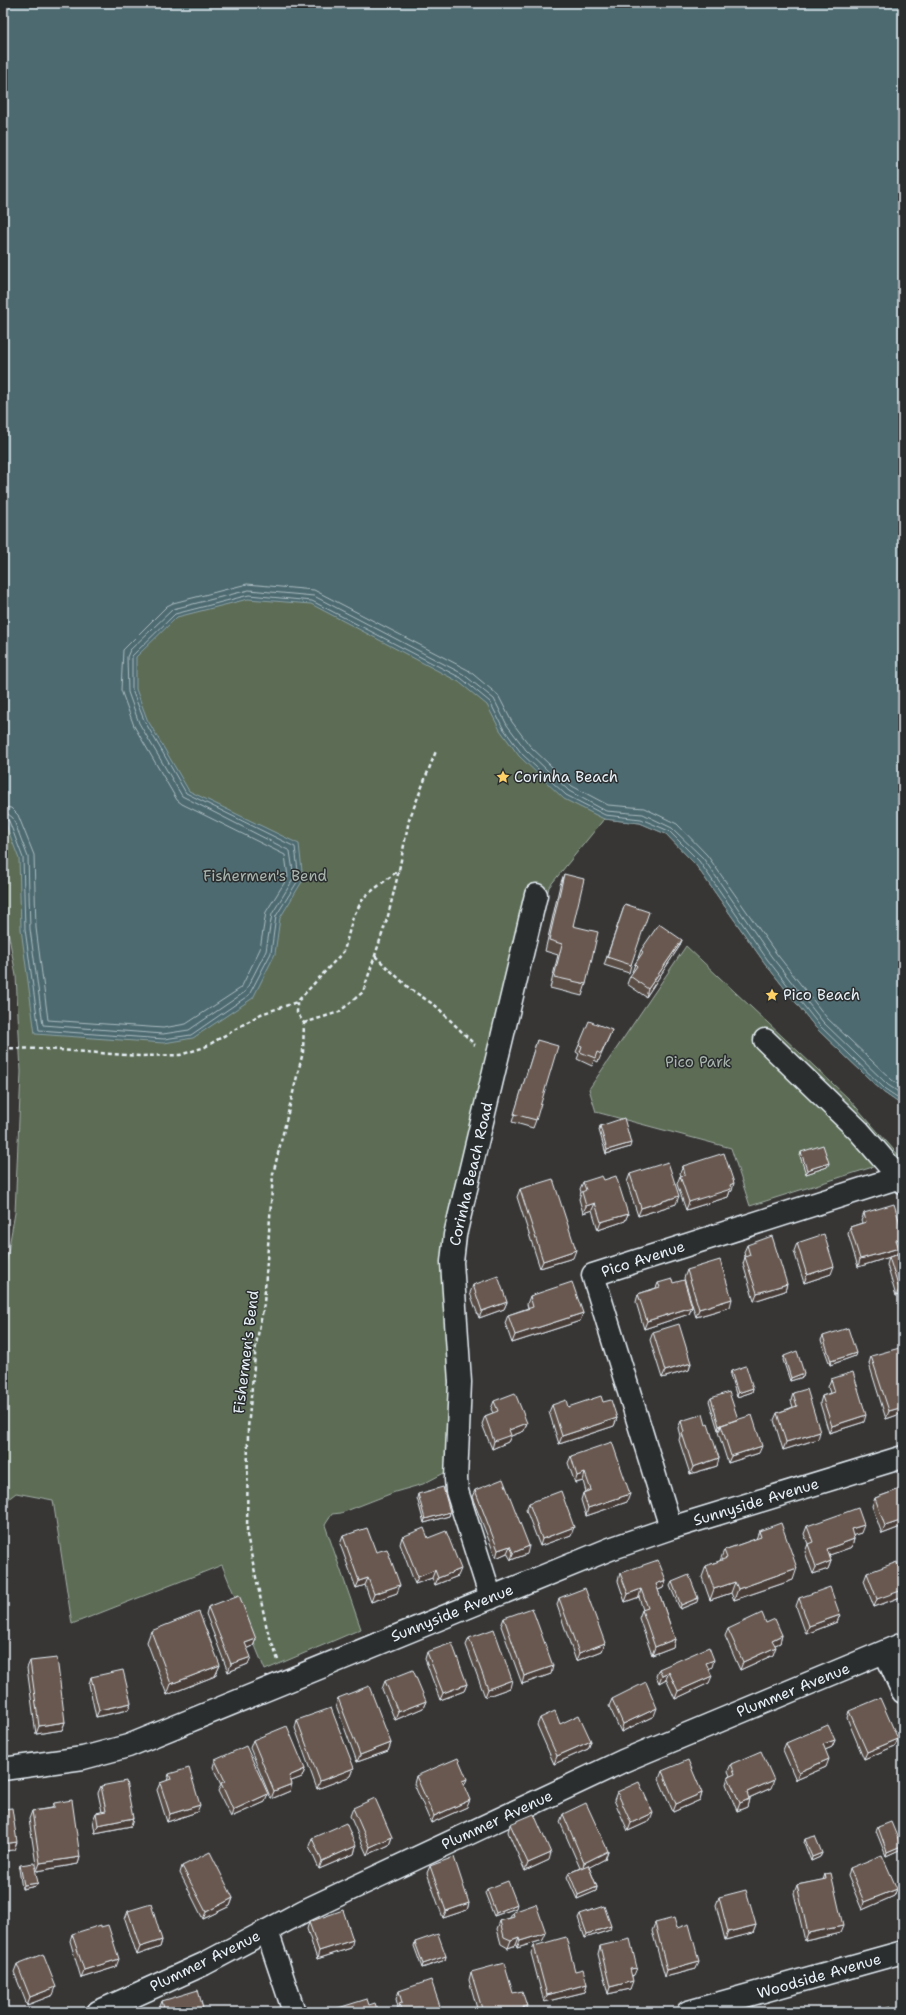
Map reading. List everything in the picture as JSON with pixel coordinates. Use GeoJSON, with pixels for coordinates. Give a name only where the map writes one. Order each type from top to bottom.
{"type":"FeatureCollection","features":[{"type":"Feature","properties":{"kind":"street","name":"Corinha Beach Road"},"geometry":{"type":"LineString","coordinates":[[491,1598],[457,1490],[460,1372],[452,1262],[455,1235],[536,895]]}},
{"type":"Feature","properties":{"kind":"street"},"geometry":{"type":"LineString","coordinates":[[765,1040],[859,1131],[901,1180]]}},
{"type":"Feature","properties":{"kind":"street","name":"Pico Avenue"},"geometry":{"type":"LineString","coordinates":[[671,1528],[592,1275],[901,1180]]}},
{"type":"Feature","properties":{"kind":"street","name":"Sunnyside Avenue"},"geometry":{"type":"LineString","coordinates":[[3,1769],[83,1758],[113,1751],[610,1549],[671,1528],[903,1457]]}},
{"type":"Feature","properties":{"kind":"street"},"geometry":{"type":"LineString","coordinates":[[894,1648],[903,1692]]}},
{"type":"Feature","properties":{"kind":"street","name":"Plummer Avenue"},"geometry":{"type":"LineString","coordinates":[[98,2012],[204,1964],[304,1911],[623,1761],[894,1648]]}},
{"type":"Feature","properties":{"kind":"street"},"geometry":{"type":"LineString","coordinates":[[267,1931],[294,2012]]}},
{"type":"Feature","properties":{"kind":"street","name":"Woodside Avenue"},"geometry":{"type":"LineString","coordinates":[[688,2012],[903,1952]]}},
{"type":"Feature","properties":{"kind":"path"},"geometry":{"type":"LineString","coordinates":[[304,1023],[339,1012],[363,992],[375,956],[399,870],[409,820],[436,751]]}},
{"type":"Feature","properties":{"kind":"path"},"geometry":{"type":"LineString","coordinates":[[3,1048],[45,1049],[140,1056],[180,1055],[205,1047],[261,1014],[297,1002],[344,951],[353,917],[364,897],[399,870]]}},
{"type":"Feature","properties":{"kind":"path"},"geometry":{"type":"LineString","coordinates":[[375,956],[410,989],[436,1006],[495,1066]]}},
{"type":"Feature","properties":{"kind":"path","name":"Fishermen's Bend"},"geometry":{"type":"LineString","coordinates":[[285,1682],[267,1629],[247,1535],[248,1428],[256,1345],[264,1304],[273,1174],[303,1052],[304,1023],[297,1014],[297,1002]]}},
{"type":"Feature","properties":{"kind":"green space","name":"Fishermen's Bend"},"geometry":{"type":"Polygon","coordinates":[[[3,345],[903,810],[903,1106],[883,1092],[816,1028],[764,962],[695,864],[666,834],[640,823],[604,819],[549,887],[543,912],[475,1114],[453,1357],[446,1472],[423,1484],[395,1492],[341,1513],[332,1514],[325,1525],[361,1629],[265,1670],[222,1565],[72,1624],[53,1500],[16,1493],[3,1503],[3,1280],[15,1213],[21,1072],[16,976],[3,903],[3,345]]]}},
{"type":"Feature","properties":{"kind":"green space","name":"Pico Park"},"geometry":{"type":"Polygon","coordinates":[[[686,946],[849,1099],[901,1158],[750,1206],[731,1148],[596,1112],[589,1089],[686,946]]]}},
{"type":"Feature","properties":{"kind":"water"},"geometry":{"type":"Polygon","coordinates":[[[3,3],[903,3],[903,1106],[883,1092],[816,1028],[764,962],[695,864],[666,834],[640,823],[604,819],[564,799],[519,756],[500,730],[487,705],[459,682],[311,604],[248,599],[177,617],[136,657],[136,689],[147,719],[189,791],[299,844],[303,880],[280,918],[275,954],[253,998],[193,1038],[164,1043],[35,1034],[21,929],[19,859],[3,817],[3,3]]]}},
{"type":"Feature","properties":{"kind":"building"},"geometry":{"type":"Polygon","coordinates":[[[564,874],[584,879],[573,926],[598,932],[586,984],[554,977],[562,944],[549,940],[564,874]]]}},
{"type":"Feature","properties":{"kind":"building"},"geometry":{"type":"Polygon","coordinates":[[[625,904],[649,912],[631,965],[607,957],[625,904]]]}},
{"type":"Feature","properties":{"kind":"building"},"geometry":{"type":"Polygon","coordinates":[[[659,924],[682,940],[648,989],[630,976],[637,966],[635,964],[643,952],[641,950],[659,924]]]}},
{"type":"Feature","properties":{"kind":"building"},"geometry":{"type":"Polygon","coordinates":[[[589,1021],[612,1030],[601,1054],[597,1052],[595,1058],[580,1052],[582,1046],[579,1045],[589,1021]]]}},
{"type":"Feature","properties":{"kind":"building"},"geometry":{"type":"Polygon","coordinates":[[[537,1040],[558,1046],[536,1120],[514,1114],[537,1040]]]}},
{"type":"Feature","properties":{"kind":"building"},"geometry":{"type":"Polygon","coordinates":[[[624,1118],[631,1143],[607,1150],[600,1126],[624,1118]]]}},
{"type":"Feature","properties":{"kind":"building"},"geometry":{"type":"Polygon","coordinates":[[[823,1145],[829,1163],[807,1170],[801,1152],[823,1145]]]}},
{"type":"Feature","properties":{"kind":"building"},"geometry":{"type":"Polygon","coordinates":[[[724,1153],[734,1183],[730,1185],[731,1189],[689,1202],[680,1176],[685,1175],[683,1166],[724,1153]]]}},
{"type":"Feature","properties":{"kind":"building"},"geometry":{"type":"Polygon","coordinates":[[[668,1162],[679,1196],[641,1208],[630,1174],[668,1162]]]}},
{"type":"Feature","properties":{"kind":"building"},"geometry":{"type":"Polygon","coordinates":[[[602,1176],[604,1180],[616,1176],[628,1214],[601,1222],[595,1203],[586,1206],[582,1192],[586,1190],[583,1182],[602,1176]]]}},
{"type":"Feature","properties":{"kind":"building"},"geometry":{"type":"Polygon","coordinates":[[[553,1179],[576,1250],[543,1261],[520,1189],[553,1179]]]}},
{"type":"Feature","properties":{"kind":"building"},"geometry":{"type":"Polygon","coordinates":[[[894,1204],[903,1233],[903,1238],[896,1240],[899,1248],[860,1259],[850,1227],[866,1222],[864,1213],[894,1204]]]}},
{"type":"Feature","properties":{"kind":"building"},"geometry":{"type":"Polygon","coordinates":[[[824,1234],[834,1266],[807,1275],[797,1243],[824,1234]]]}},
{"type":"Feature","properties":{"kind":"building"},"geometry":{"type":"Polygon","coordinates":[[[772,1236],[787,1284],[757,1293],[745,1257],[750,1255],[747,1245],[772,1236]]]}},
{"type":"Feature","properties":{"kind":"building"},"geometry":{"type":"Polygon","coordinates":[[[903,1253],[903,1287],[899,1289],[889,1257],[903,1253]]]}},
{"type":"Feature","properties":{"kind":"building"},"geometry":{"type":"Polygon","coordinates":[[[720,1260],[732,1299],[699,1309],[687,1270],[720,1260]]]}},
{"type":"Feature","properties":{"kind":"building"},"geometry":{"type":"Polygon","coordinates":[[[498,1276],[507,1302],[482,1311],[473,1285],[498,1276]]]}},
{"type":"Feature","properties":{"kind":"building"},"geometry":{"type":"Polygon","coordinates":[[[672,1279],[673,1283],[684,1280],[692,1307],[647,1321],[638,1294],[660,1287],[658,1283],[672,1279]]]}},
{"type":"Feature","properties":{"kind":"building"},"geometry":{"type":"Polygon","coordinates":[[[572,1282],[583,1313],[515,1335],[508,1315],[533,1307],[530,1296],[572,1282]]]}},
{"type":"Feature","properties":{"kind":"building"},"geometry":{"type":"Polygon","coordinates":[[[679,1324],[691,1363],[665,1371],[653,1332],[679,1324]]]}},
{"type":"Feature","properties":{"kind":"building"},"geometry":{"type":"Polygon","coordinates":[[[848,1328],[856,1353],[831,1361],[823,1336],[848,1328]]]}},
{"type":"Feature","properties":{"kind":"building"},"geometry":{"type":"Polygon","coordinates":[[[903,1347],[903,1407],[889,1411],[871,1356],[903,1347]]]}},
{"type":"Feature","properties":{"kind":"building"},"geometry":{"type":"Polygon","coordinates":[[[797,1351],[804,1373],[791,1378],[784,1356],[797,1351]]]}},
{"type":"Feature","properties":{"kind":"building"},"geometry":{"type":"Polygon","coordinates":[[[746,1366],[753,1388],[738,1393],[731,1371],[746,1366]]]}},
{"type":"Feature","properties":{"kind":"building"},"geometry":{"type":"Polygon","coordinates":[[[853,1372],[866,1415],[832,1426],[822,1396],[835,1392],[831,1379],[853,1372]]]}},
{"type":"Feature","properties":{"kind":"building"},"geometry":{"type":"Polygon","coordinates":[[[807,1389],[820,1432],[786,1442],[777,1413],[797,1406],[793,1393],[807,1389]]]}},
{"type":"Feature","properties":{"kind":"building"},"geometry":{"type":"Polygon","coordinates":[[[729,1392],[738,1419],[719,1426],[711,1398],[729,1392]]]}},
{"type":"Feature","properties":{"kind":"building"},"geometry":{"type":"Polygon","coordinates":[[[515,1393],[527,1423],[509,1430],[511,1435],[494,1441],[485,1416],[498,1411],[494,1401],[515,1393]]]}},
{"type":"Feature","properties":{"kind":"building"},"geometry":{"type":"Polygon","coordinates":[[[601,1396],[603,1402],[611,1400],[617,1418],[562,1436],[552,1405],[566,1400],[568,1407],[601,1396]]]}},
{"type":"Feature","properties":{"kind":"building"},"geometry":{"type":"Polygon","coordinates":[[[703,1414],[706,1425],[708,1424],[719,1458],[693,1467],[682,1433],[684,1432],[681,1421],[703,1414]]]}},
{"type":"Feature","properties":{"kind":"building"},"geometry":{"type":"Polygon","coordinates":[[[752,1415],[762,1446],[731,1456],[721,1425],[752,1415]]]}},
{"type":"Feature","properties":{"kind":"building"},"geometry":{"type":"Polygon","coordinates":[[[612,1442],[630,1494],[588,1508],[583,1493],[591,1490],[585,1473],[577,1476],[571,1456],[612,1442]]]}},
{"type":"Feature","properties":{"kind":"building"},"geometry":{"type":"Polygon","coordinates":[[[503,1479],[529,1546],[513,1553],[510,1546],[498,1550],[475,1490],[503,1479]]]}},
{"type":"Feature","properties":{"kind":"building"},"geometry":{"type":"Polygon","coordinates":[[[443,1487],[450,1512],[425,1519],[418,1494],[443,1487]]]}},
{"type":"Feature","properties":{"kind":"building"},"geometry":{"type":"Polygon","coordinates":[[[903,1488],[903,1520],[885,1526],[875,1498],[903,1488]]]}},
{"type":"Feature","properties":{"kind":"building"},"geometry":{"type":"Polygon","coordinates":[[[561,1491],[574,1527],[542,1539],[529,1503],[561,1491]]]}},
{"type":"Feature","properties":{"kind":"building"},"geometry":{"type":"Polygon","coordinates":[[[858,1508],[864,1525],[851,1529],[854,1539],[827,1549],[831,1561],[816,1567],[808,1544],[813,1542],[807,1526],[858,1508]]]}},
{"type":"Feature","properties":{"kind":"building"},"geometry":{"type":"Polygon","coordinates":[[[781,1523],[797,1568],[738,1589],[735,1582],[714,1589],[706,1566],[727,1558],[724,1550],[761,1537],[759,1531],[781,1523]]]}},
{"type":"Feature","properties":{"kind":"building"},"geometry":{"type":"Polygon","coordinates":[[[367,1528],[376,1552],[387,1549],[400,1585],[374,1594],[368,1578],[359,1581],[343,1536],[367,1528]]]}},
{"type":"Feature","properties":{"kind":"building"},"geometry":{"type":"Polygon","coordinates":[[[424,1528],[428,1538],[446,1531],[461,1569],[438,1578],[435,1570],[418,1577],[402,1537],[424,1528]]]}},
{"type":"Feature","properties":{"kind":"building"},"geometry":{"type":"Polygon","coordinates":[[[658,1560],[666,1580],[656,1584],[675,1639],[655,1647],[642,1610],[648,1608],[641,1589],[628,1594],[620,1573],[658,1560]]]}},
{"type":"Feature","properties":{"kind":"building"},"geometry":{"type":"Polygon","coordinates":[[[897,1562],[898,1567],[903,1565],[903,1590],[877,1599],[867,1573],[897,1562]]]}},
{"type":"Feature","properties":{"kind":"building"},"geometry":{"type":"Polygon","coordinates":[[[689,1575],[698,1598],[681,1605],[672,1582],[689,1575]]]}},
{"type":"Feature","properties":{"kind":"building"},"geometry":{"type":"Polygon","coordinates":[[[830,1587],[840,1615],[809,1626],[799,1598],[830,1587]]]}},
{"type":"Feature","properties":{"kind":"building"},"geometry":{"type":"Polygon","coordinates":[[[585,1588],[605,1643],[579,1653],[559,1598],[585,1588]]]}},
{"type":"Feature","properties":{"kind":"building"},"geometry":{"type":"Polygon","coordinates":[[[239,1595],[256,1639],[245,1643],[251,1657],[231,1664],[208,1607],[239,1595]]]}},
{"type":"Feature","properties":{"kind":"building"},"geometry":{"type":"Polygon","coordinates":[[[532,1608],[553,1666],[524,1676],[504,1618],[532,1608]]]}},
{"type":"Feature","properties":{"kind":"building"},"geometry":{"type":"Polygon","coordinates":[[[199,1612],[220,1665],[171,1684],[151,1631],[199,1612]]]}},
{"type":"Feature","properties":{"kind":"building"},"geometry":{"type":"Polygon","coordinates":[[[762,1613],[766,1623],[775,1619],[782,1635],[772,1640],[776,1647],[743,1662],[728,1629],[762,1613]]]}},
{"type":"Feature","properties":{"kind":"building"},"geometry":{"type":"Polygon","coordinates":[[[494,1629],[512,1680],[488,1689],[469,1638],[494,1629]]]}},
{"type":"Feature","properties":{"kind":"building"},"geometry":{"type":"Polygon","coordinates":[[[452,1643],[467,1684],[443,1693],[427,1652],[452,1643]]]}},
{"type":"Feature","properties":{"kind":"building"},"geometry":{"type":"Polygon","coordinates":[[[709,1647],[714,1660],[706,1663],[712,1676],[678,1691],[669,1672],[662,1675],[659,1669],[709,1647]]]}},
{"type":"Feature","properties":{"kind":"building"},"geometry":{"type":"Polygon","coordinates":[[[57,1658],[65,1722],[39,1726],[30,1661],[57,1658]]]}},
{"type":"Feature","properties":{"kind":"building"},"geometry":{"type":"Polygon","coordinates":[[[123,1670],[131,1703],[99,1710],[91,1677],[123,1670]]]}},
{"type":"Feature","properties":{"kind":"building"},"geometry":{"type":"Polygon","coordinates":[[[413,1670],[426,1701],[398,1712],[385,1681],[413,1670]]]}},
{"type":"Feature","properties":{"kind":"building"},"geometry":{"type":"Polygon","coordinates":[[[646,1682],[657,1708],[623,1724],[612,1699],[646,1682]]]}},
{"type":"Feature","properties":{"kind":"building"},"geometry":{"type":"Polygon","coordinates":[[[369,1686],[391,1743],[360,1755],[338,1698],[369,1686]]]}},
{"type":"Feature","properties":{"kind":"building"},"geometry":{"type":"Polygon","coordinates":[[[880,1698],[898,1739],[867,1752],[849,1711],[880,1698]]]}},
{"type":"Feature","properties":{"kind":"building"},"geometry":{"type":"Polygon","coordinates":[[[331,1708],[354,1768],[320,1781],[297,1720],[331,1708]]]}},
{"type":"Feature","properties":{"kind":"building"},"geometry":{"type":"Polygon","coordinates":[[[555,1711],[560,1724],[579,1715],[591,1741],[557,1756],[540,1718],[555,1711]]]}},
{"type":"Feature","properties":{"kind":"building"},"geometry":{"type":"Polygon","coordinates":[[[828,1725],[835,1740],[823,1744],[829,1759],[799,1772],[786,1743],[828,1725]]]}},
{"type":"Feature","properties":{"kind":"building"},"geometry":{"type":"Polygon","coordinates":[[[287,1726],[305,1769],[289,1776],[292,1784],[274,1791],[253,1740],[287,1726]]]}},
{"type":"Feature","properties":{"kind":"building"},"geometry":{"type":"Polygon","coordinates":[[[246,1746],[268,1794],[233,1810],[221,1783],[225,1781],[215,1760],[246,1746]]]}},
{"type":"Feature","properties":{"kind":"building"},"geometry":{"type":"Polygon","coordinates":[[[761,1751],[774,1780],[747,1792],[749,1799],[740,1803],[728,1777],[735,1774],[731,1764],[761,1751]]]}},
{"type":"Feature","properties":{"kind":"building"},"geometry":{"type":"Polygon","coordinates":[[[458,1758],[467,1779],[462,1781],[470,1800],[434,1816],[416,1776],[458,1758]]]}},
{"type":"Feature","properties":{"kind":"building"},"geometry":{"type":"Polygon","coordinates":[[[688,1760],[702,1793],[676,1804],[662,1771],[688,1760]]]}},
{"type":"Feature","properties":{"kind":"building"},"geometry":{"type":"Polygon","coordinates":[[[189,1768],[200,1805],[170,1814],[160,1783],[171,1779],[169,1774],[189,1768]]]}},
{"type":"Feature","properties":{"kind":"building"},"geometry":{"type":"Polygon","coordinates":[[[126,1781],[133,1818],[98,1825],[96,1813],[106,1811],[101,1786],[126,1781]]]}},
{"type":"Feature","properties":{"kind":"building"},"geometry":{"type":"Polygon","coordinates":[[[639,1782],[653,1813],[631,1823],[617,1792],[639,1782]]]}},
{"type":"Feature","properties":{"kind":"building"},"geometry":{"type":"Polygon","coordinates":[[[375,1798],[392,1837],[370,1847],[353,1808],[375,1798]]]}},
{"type":"Feature","properties":{"kind":"building"},"geometry":{"type":"Polygon","coordinates":[[[72,1800],[80,1857],[40,1863],[32,1811],[54,1808],[54,1803],[72,1800]]]}},
{"type":"Feature","properties":{"kind":"building"},"geometry":{"type":"Polygon","coordinates":[[[586,1803],[608,1851],[584,1863],[563,1814],[586,1803]]]}},
{"type":"Feature","properties":{"kind":"building"},"geometry":{"type":"Polygon","coordinates":[[[12,1808],[17,1842],[3,1844],[3,1809],[12,1808]]]}},
{"type":"Feature","properties":{"kind":"building"},"geometry":{"type":"Polygon","coordinates":[[[534,1814],[551,1853],[528,1863],[510,1824],[534,1814]]]}},
{"type":"Feature","properties":{"kind":"building"},"geometry":{"type":"Polygon","coordinates":[[[891,1822],[901,1846],[887,1852],[878,1827],[891,1822]]]}},
{"type":"Feature","properties":{"kind":"building"},"geometry":{"type":"Polygon","coordinates":[[[346,1823],[356,1846],[322,1861],[312,1838],[346,1823]]]}},
{"type":"Feature","properties":{"kind":"building"},"geometry":{"type":"Polygon","coordinates":[[[815,1836],[822,1853],[812,1857],[805,1839],[815,1836]]]}},
{"type":"Feature","properties":{"kind":"building"},"geometry":{"type":"Polygon","coordinates":[[[210,1852],[233,1898],[206,1912],[182,1866],[210,1852]]]}},
{"type":"Feature","properties":{"kind":"building"},"geometry":{"type":"Polygon","coordinates":[[[882,1855],[897,1889],[864,1902],[850,1868],[882,1855]]]}},
{"type":"Feature","properties":{"kind":"building"},"geometry":{"type":"Polygon","coordinates":[[[454,1857],[469,1903],[446,1911],[430,1866],[454,1857]]]}},
{"type":"Feature","properties":{"kind":"building"},"geometry":{"type":"Polygon","coordinates":[[[34,1863],[38,1883],[24,1885],[20,1865],[34,1863]]]}},
{"type":"Feature","properties":{"kind":"building"},"geometry":{"type":"Polygon","coordinates":[[[588,1865],[597,1887],[578,1895],[569,1873],[588,1865]]]}},
{"type":"Feature","properties":{"kind":"building"},"geometry":{"type":"Polygon","coordinates":[[[831,1873],[843,1926],[808,1933],[797,1885],[826,1879],[825,1874],[831,1873]]]}},
{"type":"Feature","properties":{"kind":"building"},"geometry":{"type":"Polygon","coordinates":[[[508,1881],[517,1904],[496,1913],[487,1889],[508,1881]]]}},
{"type":"Feature","properties":{"kind":"building"},"geometry":{"type":"Polygon","coordinates":[[[746,1890],[756,1925],[728,1932],[719,1897],[746,1890]]]}},
{"type":"Feature","properties":{"kind":"building"},"geometry":{"type":"Polygon","coordinates":[[[151,1904],[162,1940],[140,1947],[128,1911],[151,1904]]]}},
{"type":"Feature","properties":{"kind":"building"},"geometry":{"type":"Polygon","coordinates":[[[536,1904],[546,1933],[520,1941],[519,1937],[511,1940],[504,1937],[500,1921],[514,1917],[513,1912],[536,1904]]]}},
{"type":"Feature","properties":{"kind":"building"},"geometry":{"type":"Polygon","coordinates":[[[604,1906],[611,1926],[587,1934],[580,1914],[604,1906]]]}},
{"type":"Feature","properties":{"kind":"building"},"geometry":{"type":"Polygon","coordinates":[[[343,1910],[353,1940],[319,1951],[309,1922],[343,1910]]]}},
{"type":"Feature","properties":{"kind":"building"},"geometry":{"type":"Polygon","coordinates":[[[674,1918],[677,1928],[689,1924],[699,1961],[667,1970],[655,1923],[674,1918]]]}},
{"type":"Feature","properties":{"kind":"building"},"geometry":{"type":"Polygon","coordinates":[[[101,1925],[101,1927],[108,1925],[119,1959],[84,1970],[72,1934],[101,1925]]]}},
{"type":"Feature","properties":{"kind":"building"},"geometry":{"type":"Polygon","coordinates":[[[438,1934],[446,1956],[423,1964],[415,1942],[438,1934]]]}},
{"type":"Feature","properties":{"kind":"building"},"geometry":{"type":"Polygon","coordinates":[[[566,1937],[575,1971],[583,1969],[587,1984],[547,1995],[534,1946],[566,1937]]]}},
{"type":"Feature","properties":{"kind":"building"},"geometry":{"type":"Polygon","coordinates":[[[630,1939],[637,1968],[630,1969],[633,1981],[610,1987],[600,1946],[630,1939]]]}},
{"type":"Feature","properties":{"kind":"building"},"geometry":{"type":"Polygon","coordinates":[[[43,1954],[56,1987],[30,1997],[17,1964],[43,1954]]]}},
{"type":"Feature","properties":{"kind":"building"},"geometry":{"type":"Polygon","coordinates":[[[504,1963],[513,1993],[522,1991],[527,2006],[523,2007],[525,2012],[483,2012],[471,1972],[504,1963]]]}},
{"type":"Feature","properties":{"kind":"building"},"geometry":{"type":"Polygon","coordinates":[[[431,1980],[442,2012],[402,2012],[399,2004],[402,2003],[399,1991],[431,1980]]]}},
{"type":"Feature","properties":{"kind":"building"},"geometry":{"type":"Polygon","coordinates":[[[198,1990],[204,2012],[165,2012],[162,2001],[198,1990]]]}},
{"type":"Feature","properties":{"kind":"building"},"geometry":{"type":"Polygon","coordinates":[[[367,1999],[369,2005],[375,2003],[378,2012],[336,2012],[335,2009],[367,1999]]]}},
{"type":"Feature","properties":{"kind":"building"},"geometry":{"type":"Polygon","coordinates":[[[890,2006],[892,2012],[872,2012],[890,2006]]]}},
{"type":"Feature","properties":{"kind":"place","name":"Corinha Beach"},"geometry":{"type":"Point","coordinates":[503,777]}},
{"type":"Feature","properties":{"kind":"place","name":"Pico Beach"},"geometry":{"type":"Point","coordinates":[772,995]}}]}
